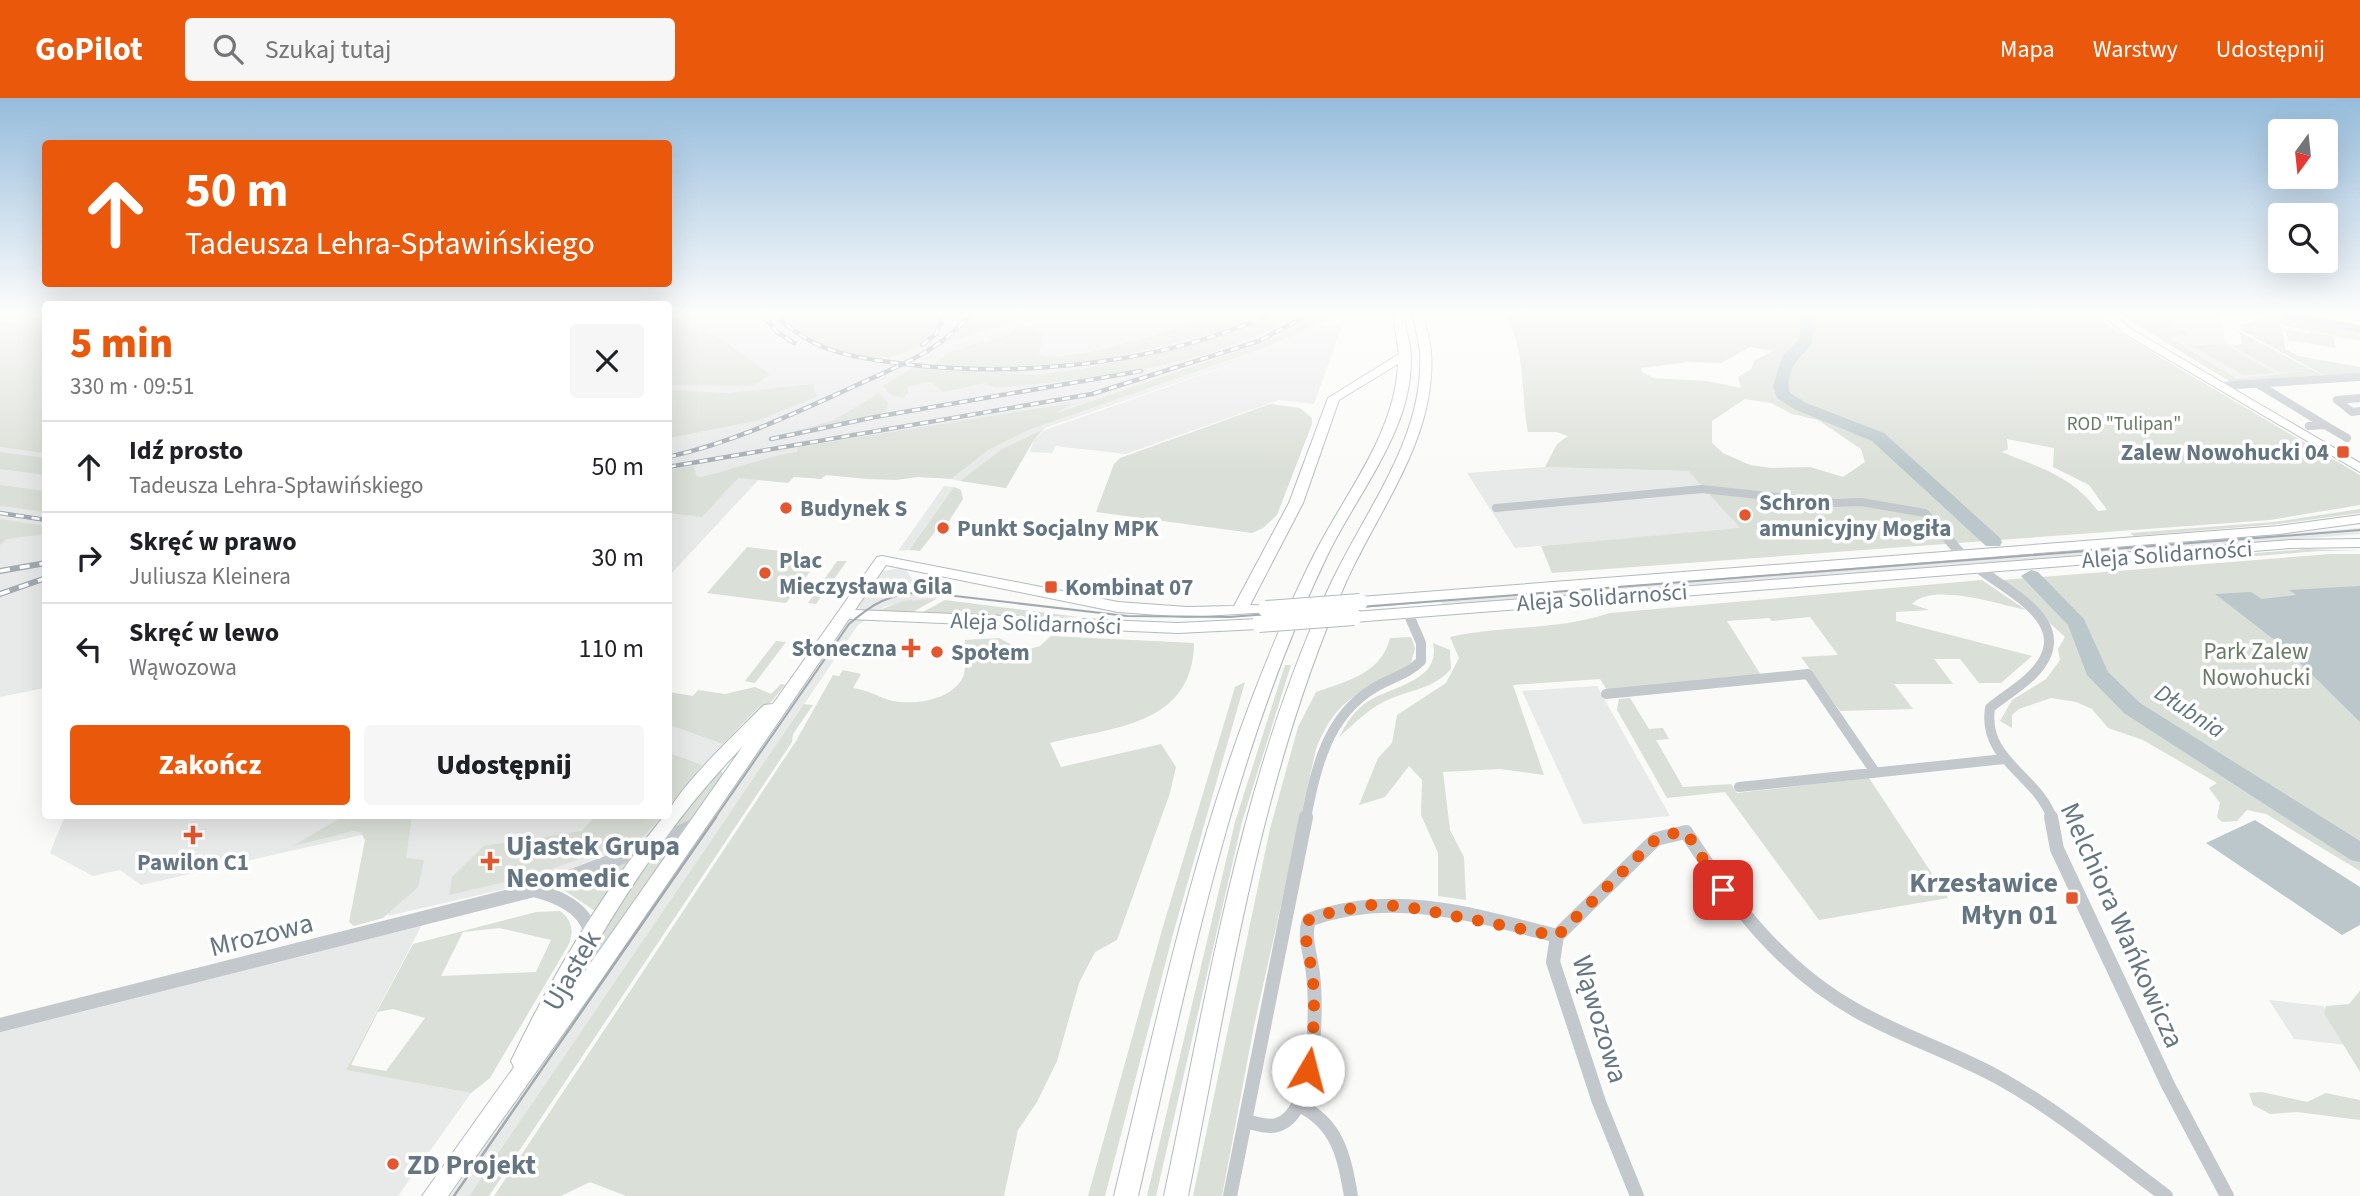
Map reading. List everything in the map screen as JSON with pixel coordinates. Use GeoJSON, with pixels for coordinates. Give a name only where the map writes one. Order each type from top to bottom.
{"type":"FeatureCollection","features":[{"type":"Feature","properties":{"kind":"street"},"geometry":{"type":"LineString","coordinates":[[1239,611],[1296,503],[1334,398],[1386,366]]}},
{"type":"Feature","properties":{"kind":"street"},"geometry":{"type":"LineString","coordinates":[[1126,1196],[1205,877],[1240,755],[1322,551],[1389,430],[1404,385],[1405,366]]}},
{"type":"Feature","properties":{"kind":"street"},"geometry":{"type":"LineString","coordinates":[[1175,1196],[1251,845],[1288,717],[1338,585],[1404,453],[1420,414],[1427,366]]}},
{"type":"Feature","properties":{"kind":"street"},"geometry":{"type":"LineString","coordinates":[[2186,366],[2360,468]]}},
{"type":"Feature","properties":{"kind":"street"},"geometry":{"type":"LineString","coordinates":[[2220,386],[2360,377]]}},
{"type":"Feature","properties":{"kind":"street"},"geometry":{"type":"LineString","coordinates":[[2258,384],[2347,438]]}},
{"type":"Feature","properties":{"kind":"street"},"geometry":{"type":"LineString","coordinates":[[2360,398],[2336,401],[2352,412],[2360,411]]}},
{"type":"Feature","properties":{"kind":"street"},"geometry":{"type":"LineString","coordinates":[[2309,426],[2325,425]]}},
{"type":"Feature","properties":{"kind":"street"},"geometry":{"type":"LineString","coordinates":[[1496,508],[1702,489],[1892,506],[1925,513],[1962,555]]}},
{"type":"Feature","properties":{"kind":"street","name":"Aleja Solidarności"},"geometry":{"type":"LineString","coordinates":[[843,614],[1178,628],[1263,617],[1962,555],[2279,530],[2360,519]]}},
{"type":"Feature","properties":{"kind":"street","name":"Aleja Solidarności"},"geometry":{"type":"LineString","coordinates":[[1357,609],[1408,612],[2312,543],[2360,543]]}},
{"type":"Feature","properties":{"kind":"street","name":"Aleja Solidarności"},"geometry":{"type":"LineString","coordinates":[[881,559],[1118,607],[1168,612],[1239,611],[1263,617]]}},
{"type":"Feature","properties":{"kind":"street","name":"Ujastek"},"geometry":{"type":"LineString","coordinates":[[434,1196],[590,980],[881,559]]}},
{"type":"Feature","properties":{"kind":"street","name":"Melchiora Wańkowicza"},"geometry":{"type":"LineString","coordinates":[[1978,568],[2031,607],[2043,619],[2051,635],[2048,652],[2036,671],[1990,708],[1986,724],[1988,732],[2004,759],[2046,806],[2053,819],[2057,849],[2168,1085],[2227,1196]]}},
{"type":"Feature","properties":{"kind":"street"},"geometry":{"type":"LineString","coordinates":[[1230,1196],[1308,809],[1326,739],[1339,716],[1354,701],[1408,673],[1421,661],[1421,643],[1408,612]]}},
{"type":"Feature","properties":{"kind":"street"},"geometry":{"type":"LineString","coordinates":[[1606,694],[1808,674],[1875,772]]}},
{"type":"Feature","properties":{"kind":"street","name":"Ujastek"},"geometry":{"type":"LineString","coordinates":[[504,1096],[561,983],[591,933],[720,760],[787,693]]}},
{"type":"Feature","properties":{"kind":"street"},"geometry":{"type":"LineString","coordinates":[[1739,788],[2004,759]]}},
{"type":"Feature","properties":{"kind":"street","name":"Mrozowa"},"geometry":{"type":"LineString","coordinates":[[0,1025],[534,890],[654,845],[683,832],[703,817]]}},
{"type":"Feature","properties":{"kind":"street","name":"Wąwozowa"},"geometry":{"type":"LineString","coordinates":[[1637,1196],[1599,1101],[1553,962],[1553,947],[1557,936],[1656,839],[1668,834],[1686,832],[1750,925],[1777,955],[1804,977],[1840,1002],[1972,1062],[2005,1081],[2166,1196]]}},
{"type":"Feature","properties":{"kind":"street"},"geometry":{"type":"LineString","coordinates":[[534,890],[562,897],[578,906],[591,933],[594,956],[590,980]]}},
{"type":"Feature","properties":{"kind":"street"},"geometry":{"type":"LineString","coordinates":[[1244,1121],[1277,1126],[1288,1121],[1299,1105],[1313,1036],[1313,972],[1305,930],[1309,920],[1345,909],[1385,904],[1451,914],[1557,936]]}},
{"type":"Feature","properties":{"kind":"street"},"geometry":{"type":"LineString","coordinates":[[1299,1105],[1328,1122],[1342,1148],[1351,1196]]}},
{"type":"Feature","properties":{"kind":"shaded area"},"geometry":{"type":"Polygon","coordinates":[[[0,366],[42,366],[42,689],[0,697],[0,366]]]}},
{"type":"Feature","properties":{"kind":"shaded area"},"geometry":{"type":"Polygon","coordinates":[[[672,366],[1193,366],[1055,413],[777,460],[672,573],[672,366]]]}},
{"type":"Feature","properties":{"kind":"shaded area"},"geometry":{"type":"Polygon","coordinates":[[[1210,366],[1225,366],[1045,428],[1002,449],[960,481],[951,479],[987,451],[1026,431],[1210,366]]]}},
{"type":"Feature","properties":{"kind":"shaded area"},"geometry":{"type":"Polygon","coordinates":[[[1226,366],[1328,366],[1314,404],[1279,400],[1126,454],[1056,446],[1052,453],[1030,452],[1034,440],[1045,430],[1226,366]]]}},
{"type":"Feature","properties":{"kind":"shaded area"},"geometry":{"type":"Polygon","coordinates":[[[2211,366],[2304,366],[2318,374],[2233,380],[2211,366]]]}},
{"type":"Feature","properties":{"kind":"shaded area"},"geometry":{"type":"Polygon","coordinates":[[[1545,467],[1688,471],[1741,529],[1515,548],[1467,473],[1545,467]]]}},
{"type":"Feature","properties":{"kind":"shaded area"},"geometry":{"type":"Polygon","coordinates":[[[944,486],[954,487],[909,550],[898,551],[944,486]]]}},
{"type":"Feature","properties":{"kind":"shaded area"},"geometry":{"type":"Polygon","coordinates":[[[2360,528],[2360,534],[1444,607],[1440,599],[2360,528]]]}},
{"type":"Feature","properties":{"kind":"shaded area"},"geometry":{"type":"Polygon","coordinates":[[[904,567],[915,583],[940,593],[936,599],[885,606],[858,625],[469,1196],[450,1196],[842,627],[883,571],[904,567]]]}},
{"type":"Feature","properties":{"kind":"shaded area"},"geometry":{"type":"Polygon","coordinates":[[[2360,586],[2360,722],[2285,648],[2215,594],[2251,592],[2262,599],[2296,595],[2289,590],[2360,586]]]}},
{"type":"Feature","properties":{"kind":"shaded area"},"geometry":{"type":"Polygon","coordinates":[[[1597,686],[1670,816],[1583,824],[1522,691],[1597,686]]]}},
{"type":"Feature","properties":{"kind":"shaded area","name":"Ujastek Grupa Neomedic"},"geometry":{"type":"Polygon","coordinates":[[[672,726],[723,744],[672,809],[672,726]]]}},
{"type":"Feature","properties":{"kind":"shaded area","name":"Ujastek Grupa Neomedic"},"geometry":{"type":"Polygon","coordinates":[[[64,819],[664,819],[647,840],[531,883],[388,916],[392,828],[141,885],[120,870],[93,876],[50,853],[64,819]]]}},
{"type":"Feature","properties":{"kind":"shaded area"},"geometry":{"type":"Polygon","coordinates":[[[2255,820],[2360,887],[2360,925],[2342,935],[2206,843],[2255,820]]]}},
{"type":"Feature","properties":{"kind":"shaded area"},"geometry":{"type":"Polygon","coordinates":[[[423,923],[346,1070],[471,1093],[398,1196],[0,1196],[0,1032],[423,923]]]}},
{"type":"Feature","properties":{"kind":"shaded area"},"geometry":{"type":"Polygon","coordinates":[[[2269,1000],[2323,1006],[2348,1045],[2294,1039],[2269,1000]]]}},
{"type":"Feature","properties":{"kind":"green space"},"geometry":{"type":"Polygon","coordinates":[[[0,366],[42,366],[42,453],[0,447],[0,366]]]}},
{"type":"Feature","properties":{"kind":"green space"},"geometry":{"type":"Polygon","coordinates":[[[672,366],[759,366],[770,374],[754,386],[672,385],[672,366]]]}},
{"type":"Feature","properties":{"kind":"green space"},"geometry":{"type":"Polygon","coordinates":[[[944,366],[1067,366],[1023,371],[961,370],[944,366]]]}},
{"type":"Feature","properties":{"kind":"green space"},"geometry":{"type":"Polygon","coordinates":[[[1158,366],[1110,375],[995,388],[985,383],[943,392],[931,382],[907,386],[908,393],[903,398],[891,395],[883,386],[913,368],[1037,375],[1094,367],[1158,366]]]}},
{"type":"Feature","properties":{"kind":"green space"},"geometry":{"type":"Polygon","coordinates":[[[1193,366],[1211,366],[1026,431],[987,451],[951,479],[918,477],[896,480],[826,475],[821,479],[794,477],[788,483],[738,478],[702,517],[672,513],[672,470],[694,466],[696,476],[701,477],[797,452],[798,447],[1072,403],[1059,412],[1193,366]]]}},
{"type":"Feature","properties":{"kind":"green space","name":"ROD \"Tulipan\""},"geometry":{"type":"Polygon","coordinates":[[[1521,366],[1655,366],[1642,368],[1641,371],[1653,378],[1707,381],[1741,388],[1738,377],[1752,366],[2175,366],[2360,475],[2360,505],[2270,520],[1552,573],[1541,546],[1740,528],[1688,471],[1545,467],[1557,444],[1568,436],[1556,432],[1528,432],[1521,366]],[[1745,399],[1712,421],[1712,443],[1723,453],[1750,465],[1771,468],[1810,467],[1843,477],[1865,462],[1861,449],[1818,420],[1792,414],[1771,403],[1745,399]],[[2007,439],[2008,449],[2002,452],[2054,474],[2077,489],[2098,511],[2107,510],[2089,485],[2053,467],[2054,448],[2007,439]]]}},
{"type":"Feature","properties":{"kind":"green space"},"geometry":{"type":"Polygon","coordinates":[[[2205,366],[2216,366],[2237,379],[2310,371],[2279,372],[2269,366],[2305,366],[2326,377],[2232,383],[2205,366]]]}},
{"type":"Feature","properties":{"kind":"green space"},"geometry":{"type":"Polygon","coordinates":[[[2228,366],[2263,366],[2275,373],[2243,375],[2228,366]]]}},
{"type":"Feature","properties":{"kind":"green space"},"geometry":{"type":"Polygon","coordinates":[[[2307,366],[2360,367],[2360,375],[2327,377],[2307,366]]]}},
{"type":"Feature","properties":{"kind":"green space"},"geometry":{"type":"Polygon","coordinates":[[[814,384],[813,389],[818,396],[760,420],[672,437],[672,390],[728,393],[814,384]]]}},
{"type":"Feature","properties":{"kind":"green space"},"geometry":{"type":"Polygon","coordinates":[[[879,393],[888,403],[885,415],[804,433],[796,431],[834,420],[879,393]]]}},
{"type":"Feature","properties":{"kind":"green space"},"geometry":{"type":"Polygon","coordinates":[[[1270,404],[1300,408],[1312,418],[1312,424],[1277,515],[1263,528],[1252,533],[1096,512],[1114,464],[1120,458],[1270,404]]]}},
{"type":"Feature","properties":{"kind":"green space"},"geometry":{"type":"Polygon","coordinates":[[[1045,428],[1034,440],[1006,488],[960,481],[1002,449],[1045,428]]]}},
{"type":"Feature","properties":{"kind":"green space"},"geometry":{"type":"Polygon","coordinates":[[[0,452],[42,458],[42,475],[0,469],[0,452]]]}},
{"type":"Feature","properties":{"kind":"green space"},"geometry":{"type":"Polygon","coordinates":[[[0,485],[42,491],[42,512],[0,506],[0,485]]]}},
{"type":"Feature","properties":{"kind":"green space"},"geometry":{"type":"Polygon","coordinates":[[[954,487],[961,490],[963,499],[949,521],[939,521],[938,524],[941,524],[920,551],[909,550],[954,487]]]}},
{"type":"Feature","properties":{"kind":"green space"},"geometry":{"type":"Polygon","coordinates":[[[2360,509],[2360,513],[2279,524],[2134,536],[2130,533],[2274,522],[2360,509]]]}},
{"type":"Feature","properties":{"kind":"green space"},"geometry":{"type":"Polygon","coordinates":[[[0,519],[42,526],[42,534],[6,539],[0,545],[0,519]]]}},
{"type":"Feature","properties":{"kind":"green space"},"geometry":{"type":"Polygon","coordinates":[[[747,547],[822,556],[786,603],[707,593],[747,547]]]}},
{"type":"Feature","properties":{"kind":"green space"},"geometry":{"type":"Polygon","coordinates":[[[2307,549],[2360,551],[2319,551],[2171,563],[2169,560],[2307,549]]]}},
{"type":"Feature","properties":{"kind":"green space","name":"Park Zalew Nowohucki"},"geometry":{"type":"Polygon","coordinates":[[[2331,554],[2360,554],[2360,871],[2266,814],[2247,810],[2237,821],[2222,822],[2217,817],[2220,803],[2209,788],[2217,783],[2143,740],[2108,728],[2092,709],[2076,702],[2051,698],[2019,709],[2012,715],[2012,728],[2000,721],[2012,700],[2046,679],[2060,660],[2058,649],[2065,637],[2003,580],[2331,554]]]}},
{"type":"Feature","properties":{"kind":"green space"},"geometry":{"type":"Polygon","coordinates":[[[837,561],[847,561],[816,604],[808,603],[837,561]]]}},
{"type":"Feature","properties":{"kind":"green space"},"geometry":{"type":"Polygon","coordinates":[[[1982,580],[2026,610],[1966,597],[1934,595],[1921,598],[1912,604],[1929,610],[1896,612],[1896,621],[2032,656],[2001,683],[1979,683],[1960,659],[1934,659],[1953,684],[1894,684],[1913,709],[1840,711],[1801,657],[1838,655],[1810,617],[1772,621],[1769,618],[1727,621],[1761,675],[1607,690],[1600,679],[1513,685],[1544,775],[1500,769],[1443,772],[1450,830],[1464,857],[1466,900],[1438,896],[1438,853],[1421,815],[1422,780],[1409,766],[1385,797],[1359,805],[1378,758],[1392,743],[1397,715],[1446,683],[1459,658],[1450,637],[1570,623],[1610,613],[1982,580]]]}},
{"type":"Feature","properties":{"kind":"green space"},"geometry":{"type":"Polygon","coordinates":[[[936,599],[909,614],[874,612],[903,601],[936,599]]]}},
{"type":"Feature","properties":{"kind":"green space"},"geometry":{"type":"Polygon","coordinates":[[[945,600],[1079,617],[919,614],[945,600]]]}},
{"type":"Feature","properties":{"kind":"green space"},"geometry":{"type":"Polygon","coordinates":[[[1051,636],[1194,643],[1190,671],[1180,692],[1164,707],[1122,726],[1050,743],[1061,767],[1161,744],[1176,767],[1170,793],[1117,940],[1095,952],[1079,983],[1057,1061],[1037,1102],[1018,1130],[1004,1196],[626,1196],[590,1182],[561,1196],[494,1196],[796,741],[833,675],[839,676],[843,670],[861,674],[853,688],[898,702],[919,702],[941,696],[958,685],[965,669],[965,640],[999,638],[1023,651],[1040,646],[1051,636]]]}},
{"type":"Feature","properties":{"kind":"green space"},"geometry":{"type":"Polygon","coordinates":[[[1411,637],[1415,648],[1411,663],[1344,704],[1334,715],[1316,749],[1254,1026],[1222,1196],[1193,1196],[1270,829],[1298,727],[1316,692],[1351,680],[1371,668],[1386,650],[1390,638],[1411,637]]]}},
{"type":"Feature","properties":{"kind":"green space"},"geometry":{"type":"Polygon","coordinates":[[[776,641],[786,642],[755,683],[745,681],[776,641]]]}},
{"type":"Feature","properties":{"kind":"green space"},"geometry":{"type":"Polygon","coordinates":[[[1433,643],[1450,650],[1451,669],[1445,675],[1431,684],[1377,706],[1339,737],[1351,717],[1362,706],[1421,676],[1433,657],[1433,643]]]}},
{"type":"Feature","properties":{"kind":"green space"},"geometry":{"type":"Polygon","coordinates":[[[1285,665],[1291,665],[1242,822],[1156,1196],[1147,1196],[1235,822],[1285,665]]]}},
{"type":"Feature","properties":{"kind":"green space"},"geometry":{"type":"Polygon","coordinates":[[[1245,682],[1173,934],[1105,1196],[1088,1196],[1162,930],[1235,687],[1245,682]]]}},
{"type":"Feature","properties":{"kind":"green space"},"geometry":{"type":"Polygon","coordinates":[[[781,684],[785,685],[766,708],[720,750],[769,696],[723,744],[672,726],[672,692],[693,696],[698,690],[725,694],[755,687],[771,694],[781,684]]]}},
{"type":"Feature","properties":{"kind":"green space"},"geometry":{"type":"Polygon","coordinates":[[[1630,698],[1649,729],[1663,728],[1669,739],[1656,740],[1683,787],[1731,784],[1737,793],[1869,778],[1948,898],[1819,920],[1725,792],[1667,798],[1617,710],[1619,699],[1630,698]]]}},
{"type":"Feature","properties":{"kind":"green space"},"geometry":{"type":"Polygon","coordinates":[[[804,704],[813,705],[793,734],[792,742],[489,1196],[469,1196],[804,704]]]}},
{"type":"Feature","properties":{"kind":"green space"},"geometry":{"type":"Polygon","coordinates":[[[672,754],[702,765],[672,804],[672,754]]]}},
{"type":"Feature","properties":{"kind":"green space"},"geometry":{"type":"Polygon","coordinates":[[[721,769],[723,776],[696,818],[666,836],[697,793],[721,769]]]}},
{"type":"Feature","properties":{"kind":"green space"},"geometry":{"type":"Polygon","coordinates":[[[339,819],[412,819],[406,858],[424,860],[418,887],[383,918],[354,926],[349,922],[365,840],[361,832],[353,831],[293,846],[339,819]]]}},
{"type":"Feature","properties":{"kind":"green space"},"geometry":{"type":"Polygon","coordinates":[[[592,819],[659,819],[643,837],[531,876],[449,895],[452,877],[484,846],[582,831],[592,819]]]}},
{"type":"Feature","properties":{"kind":"green space"},"geometry":{"type":"Polygon","coordinates":[[[681,837],[599,955],[597,931],[659,846],[681,837]]]}},
{"type":"Feature","properties":{"kind":"green space"},"geometry":{"type":"Polygon","coordinates":[[[644,852],[595,911],[562,889],[562,886],[644,852]]]}},
{"type":"Feature","properties":{"kind":"green space"},"geometry":{"type":"Polygon","coordinates":[[[560,911],[564,914],[572,930],[571,939],[490,1078],[471,1093],[346,1070],[413,944],[536,912],[560,911]],[[499,928],[463,932],[441,976],[536,972],[551,940],[499,928]],[[393,1009],[378,1012],[351,1065],[386,1071],[425,1018],[393,1009]]]}},
{"type":"Feature","properties":{"kind":"green space"},"geometry":{"type":"Polygon","coordinates":[[[2360,991],[2360,1072],[2324,1013],[2326,1006],[2349,1004],[2360,991]]]}},
{"type":"Feature","properties":{"kind":"green space"},"geometry":{"type":"Polygon","coordinates":[[[2262,1092],[2307,1102],[2326,1093],[2360,1100],[2360,1120],[2297,1112],[2270,1114],[2253,1105],[2249,1093],[2262,1092]]]}},
{"type":"Feature","properties":{"kind":"waterway","name":"Dłubnia"},"geometry":{"type":"LineString","coordinates":[[1786,366],[1781,386],[1783,395],[1800,406],[1878,437],[1892,447],[1927,485],[1993,542]]}},
{"type":"Feature","properties":{"kind":"waterway","name":"Dłubnia"},"geometry":{"type":"LineString","coordinates":[[2031,576],[2077,623],[2098,675],[2132,708],[2360,853]]}},
{"type":"Feature","properties":{"kind":"tram line"},"geometry":{"type":"LineString","coordinates":[[715,818],[849,624],[882,601],[908,594],[920,592],[1127,616],[1229,617],[2360,530]]}},
{"type":"Feature","properties":{"kind":"tram line"},"geometry":{"type":"LineString","coordinates":[[454,1196],[716,817]]}},
{"type":"Feature","properties":{"kind":"railway"},"geometry":{"type":"LineString","coordinates":[[672,456],[764,426],[898,366]]}},
{"type":"Feature","properties":{"kind":"railway"},"geometry":{"type":"LineString","coordinates":[[930,366],[1001,369],[1054,366]]}},
{"type":"Feature","properties":{"kind":"railway"},"geometry":{"type":"LineString","coordinates":[[672,466],[1092,394],[1179,366]]}},
{"type":"Feature","properties":{"kind":"railway"},"geometry":{"type":"LineString","coordinates":[[771,439],[875,417],[1141,371]]}},
{"type":"Feature","properties":{"kind":"railway"},"geometry":{"type":"LineString","coordinates":[[0,513],[42,519]]}},
{"type":"Feature","properties":{"kind":"railway"},"geometry":{"type":"LineString","coordinates":[[0,571],[42,564]]}},
{"type":"Feature","properties":{"kind":"railway"},"geometry":{"type":"LineString","coordinates":[[0,594],[42,579]]}},
{"type":"Feature","properties":{"kind":"place","name":"Zalew Nowohucki 04"},"geometry":{"type":"Point","coordinates":[2343,452]}},
{"type":"Feature","properties":{"kind":"place","name":"Budynek S"},"geometry":{"type":"Point","coordinates":[786,508]}},
{"type":"Feature","properties":{"kind":"place","name":"Schron amunicyjny Mogiła"},"geometry":{"type":"Point","coordinates":[1745,515]}},
{"type":"Feature","properties":{"kind":"place","name":"Punkt Socjalny MPK"},"geometry":{"type":"Point","coordinates":[943,528]}},
{"type":"Feature","properties":{"kind":"place","name":"Plac Mieczysława Gila"},"geometry":{"type":"Point","coordinates":[765,573]}},
{"type":"Feature","properties":{"kind":"place","name":"Kombinat 07"},"geometry":{"type":"Point","coordinates":[1051,587]}},
{"type":"Feature","properties":{"kind":"place","name":"Słoneczna"},"geometry":{"type":"Point","coordinates":[911,648]}},
{"type":"Feature","properties":{"kind":"place","name":"Społem"},"geometry":{"type":"Point","coordinates":[937,652]}},
{"type":"Feature","properties":{"kind":"place","name":"Pawilon C1"},"geometry":{"type":"Point","coordinates":[193,835]}},
{"type":"Feature","properties":{"kind":"place","name":"Ujastek Grupa Neomedic"},"geometry":{"type":"Point","coordinates":[490,861]}},
{"type":"Feature","properties":{"kind":"place","name":"Krzesławice Młyn 01"},"geometry":{"type":"Point","coordinates":[2072,898]}},
{"type":"Feature","properties":{"kind":"place","name":"ZD Projekt"},"geometry":{"type":"Point","coordinates":[393,1164]}},
{"type":"Feature","properties":{"kind":"route"},"geometry":{"type":"LineString","coordinates":[[1308,1070],[1314,1025],[1313,972],[1305,930],[1309,920],[1315,916],[1385,904],[1511,925],[1557,936],[1656,839],[1668,834],[1686,832],[1723,890]]}}]}
